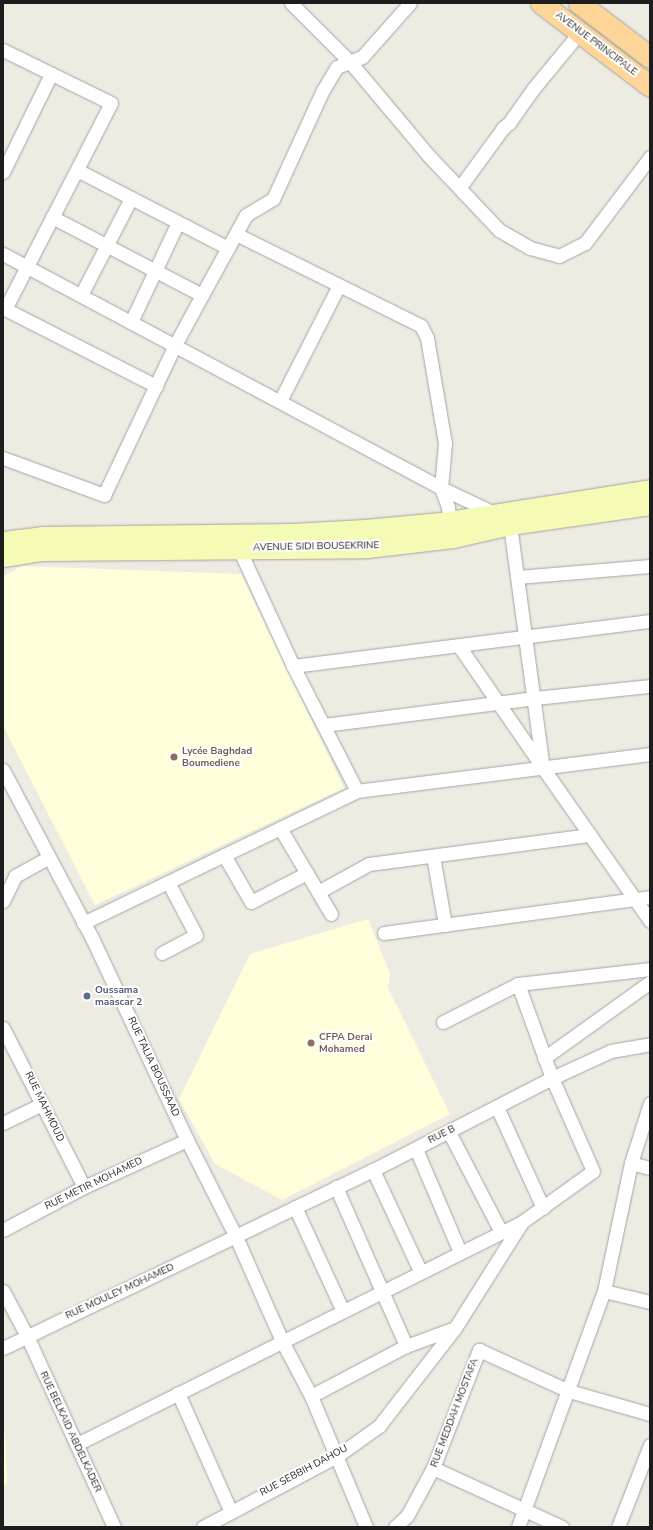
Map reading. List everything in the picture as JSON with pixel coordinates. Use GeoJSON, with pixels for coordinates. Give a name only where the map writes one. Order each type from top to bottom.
{"type":"FeatureCollection","features":[{"type":"Feature","properties":{"kind":"main road","name":"AVENUE PRINCIPALE"},"geometry":{"type":"LineString","coordinates":[[541,3],[650,86]]}},
{"type":"Feature","properties":{"kind":"main road"},"geometry":{"type":"LineString","coordinates":[[579,3],[650,57]]}},
{"type":"Feature","properties":{"kind":"main road"},"geometry":{"type":"LineString","coordinates":[[3,541],[42,536],[293,533],[449,521],[650,489]]}},
{"type":"Feature","properties":{"kind":"main road","name":"AVENUE SIDI BOUSEKRINE"},"geometry":{"type":"LineString","coordinates":[[3,557],[42,551],[367,548],[453,538],[510,526],[650,505]]}},
{"type":"Feature","properties":{"kind":"street"},"geometry":{"type":"LineString","coordinates":[[291,3],[350,62],[428,155],[460,187],[499,230],[530,248],[560,256],[585,243],[650,157]]}},
{"type":"Feature","properties":{"kind":"street"},"geometry":{"type":"LineString","coordinates":[[3,458],[104,495],[175,345],[202,295],[246,215],[273,199],[323,90],[338,67],[362,57],[410,3]]}},
{"type":"Feature","properties":{"kind":"street"},"geometry":{"type":"LineString","coordinates":[[460,187],[503,128],[510,124],[532,89],[580,32]]}},
{"type":"Feature","properties":{"kind":"street"},"geometry":{"type":"LineString","coordinates":[[3,50],[111,103],[4,309],[156,386]]}},
{"type":"Feature","properties":{"kind":"street"},"geometry":{"type":"LineString","coordinates":[[3,172],[51,74]]}},
{"type":"Feature","properties":{"kind":"street"},"geometry":{"type":"LineString","coordinates":[[77,170],[228,248]]}},
{"type":"Feature","properties":{"kind":"street"},"geometry":{"type":"LineString","coordinates":[[81,295],[105,245],[131,198]]}},
{"type":"Feature","properties":{"kind":"street"},"geometry":{"type":"LineString","coordinates":[[52,217],[202,295]]}},
{"type":"Feature","properties":{"kind":"street"},"geometry":{"type":"LineString","coordinates":[[131,322],[178,222]]}},
{"type":"Feature","properties":{"kind":"street"},"geometry":{"type":"LineString","coordinates":[[236,234],[421,326],[427,338],[445,443],[441,488],[448,507],[449,521]]}},
{"type":"Feature","properties":{"kind":"street"},"geometry":{"type":"LineString","coordinates":[[3,254],[441,488],[494,513],[510,526],[527,636],[543,768]]}},
{"type":"Feature","properties":{"kind":"street"},"geometry":{"type":"LineString","coordinates":[[280,401],[339,285]]}},
{"type":"Feature","properties":{"kind":"street"},"geometry":{"type":"LineString","coordinates":[[239,548],[293,666],[357,791]]}},
{"type":"Feature","properties":{"kind":"street"},"geometry":{"type":"LineString","coordinates":[[518,577],[650,566]]}},
{"type":"Feature","properties":{"kind":"street"},"geometry":{"type":"LineString","coordinates":[[293,666],[650,621]]}},
{"type":"Feature","properties":{"kind":"street"},"geometry":{"type":"LineString","coordinates":[[459,646],[650,920]]}},
{"type":"Feature","properties":{"kind":"street"},"geometry":{"type":"LineString","coordinates":[[324,725],[499,702],[650,686]]}},
{"type":"Feature","properties":{"kind":"street"},"geometry":{"type":"LineString","coordinates":[[83,923],[357,791],[650,754]]}},
{"type":"Feature","properties":{"kind":"street","name":"RUE TALIA BOUSSAAD"},"geometry":{"type":"LineString","coordinates":[[4,774],[83,923],[187,1140],[236,1237],[283,1343],[311,1396],[366,1527]]}},
{"type":"Feature","properties":{"kind":"street"},"geometry":{"type":"LineString","coordinates":[[280,828],[331,914]]}},
{"type":"Feature","properties":{"kind":"street"},"geometry":{"type":"LineString","coordinates":[[318,892],[369,864],[590,835]]}},
{"type":"Feature","properties":{"kind":"street"},"geometry":{"type":"LineString","coordinates":[[224,855],[250,902],[307,873]]}},
{"type":"Feature","properties":{"kind":"street"},"geometry":{"type":"LineString","coordinates":[[433,856],[445,925]]}},
{"type":"Feature","properties":{"kind":"street"},"geometry":{"type":"LineString","coordinates":[[3,901],[15,876],[48,858]]}},
{"type":"Feature","properties":{"kind":"street"},"geometry":{"type":"LineString","coordinates":[[162,953],[196,935],[168,882]]}},
{"type":"Feature","properties":{"kind":"street"},"geometry":{"type":"LineString","coordinates":[[384,933],[650,897]]}},
{"type":"Feature","properties":{"kind":"street"},"geometry":{"type":"LineString","coordinates":[[443,1022],[518,984],[650,969]]}},
{"type":"Feature","properties":{"kind":"street"},"geometry":{"type":"LineString","coordinates":[[544,1058],[650,982]]}},
{"type":"Feature","properties":{"kind":"street"},"geometry":{"type":"LineString","coordinates":[[77,1444],[178,1393],[283,1343],[342,1309],[384,1291],[420,1271],[522,1222],[593,1171],[552,1078],[518,984]]}},
{"type":"Feature","properties":{"kind":"street","name":"RUE MAHMOUD"},"geometry":{"type":"LineString","coordinates":[[3,1028],[84,1187]]}},
{"type":"Feature","properties":{"kind":"street","name":"RUE B"},"geometry":{"type":"LineString","coordinates":[[236,1237],[416,1149],[552,1078],[611,1050],[650,1044]]}},
{"type":"Feature","properties":{"kind":"street"},"geometry":{"type":"LineString","coordinates":[[518,1527],[569,1391],[604,1291],[631,1163],[650,1103]]}},
{"type":"Feature","properties":{"kind":"street"},"geometry":{"type":"LineString","coordinates":[[3,1123],[42,1104]]}},
{"type":"Feature","properties":{"kind":"street"},"geometry":{"type":"LineString","coordinates":[[497,1107],[543,1208]]}},
{"type":"Feature","properties":{"kind":"street"},"geometry":{"type":"LineString","coordinates":[[449,1132],[501,1232]]}},
{"type":"Feature","properties":{"kind":"street","name":"RUE METIR MOHAMED"},"geometry":{"type":"LineString","coordinates":[[3,1230],[84,1187],[187,1140]]}},
{"type":"Feature","properties":{"kind":"street"},"geometry":{"type":"LineString","coordinates":[[416,1149],[460,1252]]}},
{"type":"Feature","properties":{"kind":"street"},"geometry":{"type":"LineString","coordinates":[[631,1163],[650,1168]]}},
{"type":"Feature","properties":{"kind":"street"},"geometry":{"type":"LineString","coordinates":[[373,1170],[420,1271]]}},
{"type":"Feature","properties":{"kind":"street"},"geometry":{"type":"LineString","coordinates":[[336,1187],[384,1291],[406,1346]]}},
{"type":"Feature","properties":{"kind":"street"},"geometry":{"type":"LineString","coordinates":[[295,1207],[342,1309]]}},
{"type":"Feature","properties":{"kind":"street","name":"RUE SEBBIH DAHOU"},"geometry":{"type":"LineString","coordinates":[[202,1527],[230,1510],[337,1456],[379,1426],[454,1328],[522,1222]]}},
{"type":"Feature","properties":{"kind":"street","name":"RUE MOULEY MOHAMED"},"geometry":{"type":"LineString","coordinates":[[3,1348],[236,1237]]}},
{"type":"Feature","properties":{"kind":"street","name":"RUE BELKAID ABDELKADER"},"geometry":{"type":"LineString","coordinates":[[3,1291],[27,1336],[114,1527]]}},
{"type":"Feature","properties":{"kind":"street"},"geometry":{"type":"LineString","coordinates":[[604,1291],[650,1302]]}},
{"type":"Feature","properties":{"kind":"street"},"geometry":{"type":"LineString","coordinates":[[311,1396],[406,1346],[454,1328]]}},
{"type":"Feature","properties":{"kind":"street","name":"RUE MEDDAH MOSTAFA"},"geometry":{"type":"LineString","coordinates":[[396,1527],[407,1516],[433,1468],[479,1350],[569,1391],[650,1414]]}},
{"type":"Feature","properties":{"kind":"street"},"geometry":{"type":"LineString","coordinates":[[178,1393],[230,1510]]}},
{"type":"Feature","properties":{"kind":"street"},"geometry":{"type":"LineString","coordinates":[[618,1527],[645,1473],[650,1445]]}},
{"type":"Feature","properties":{"kind":"street"},"geometry":{"type":"LineString","coordinates":[[433,1468],[562,1527]]}},
{"type":"Feature","properties":{"kind":"shaded area","name":"Lycée Baghdad Boumediene"},"geometry":{"type":"Polygon","coordinates":[[[21,566],[241,574],[344,788],[95,905],[3,726],[3,577],[21,566]]]}},
{"type":"Feature","properties":{"kind":"shaded area","name":"CFPA Derai Mohamed"},"geometry":{"type":"Polygon","coordinates":[[[368,919],[390,974],[388,988],[450,1114],[282,1200],[215,1164],[179,1099],[250,954],[368,919]]]}},
{"type":"Feature","properties":{"kind":"shaded area"},"geometry":{"type":"Polygon","coordinates":[[[3,1431],[5,1433],[7,1483],[3,1487],[3,1431]]]}},
{"type":"Feature","properties":{"kind":"place","name":"Lycée Baghdad Boumediene"},"geometry":{"type":"Point","coordinates":[174,757]}},
{"type":"Feature","properties":{"kind":"place","name":"Oussama maascar 2"},"geometry":{"type":"Point","coordinates":[87,996]}},
{"type":"Feature","properties":{"kind":"place","name":"CFPA Derai Mohamed"},"geometry":{"type":"Point","coordinates":[311,1043]}}]}
